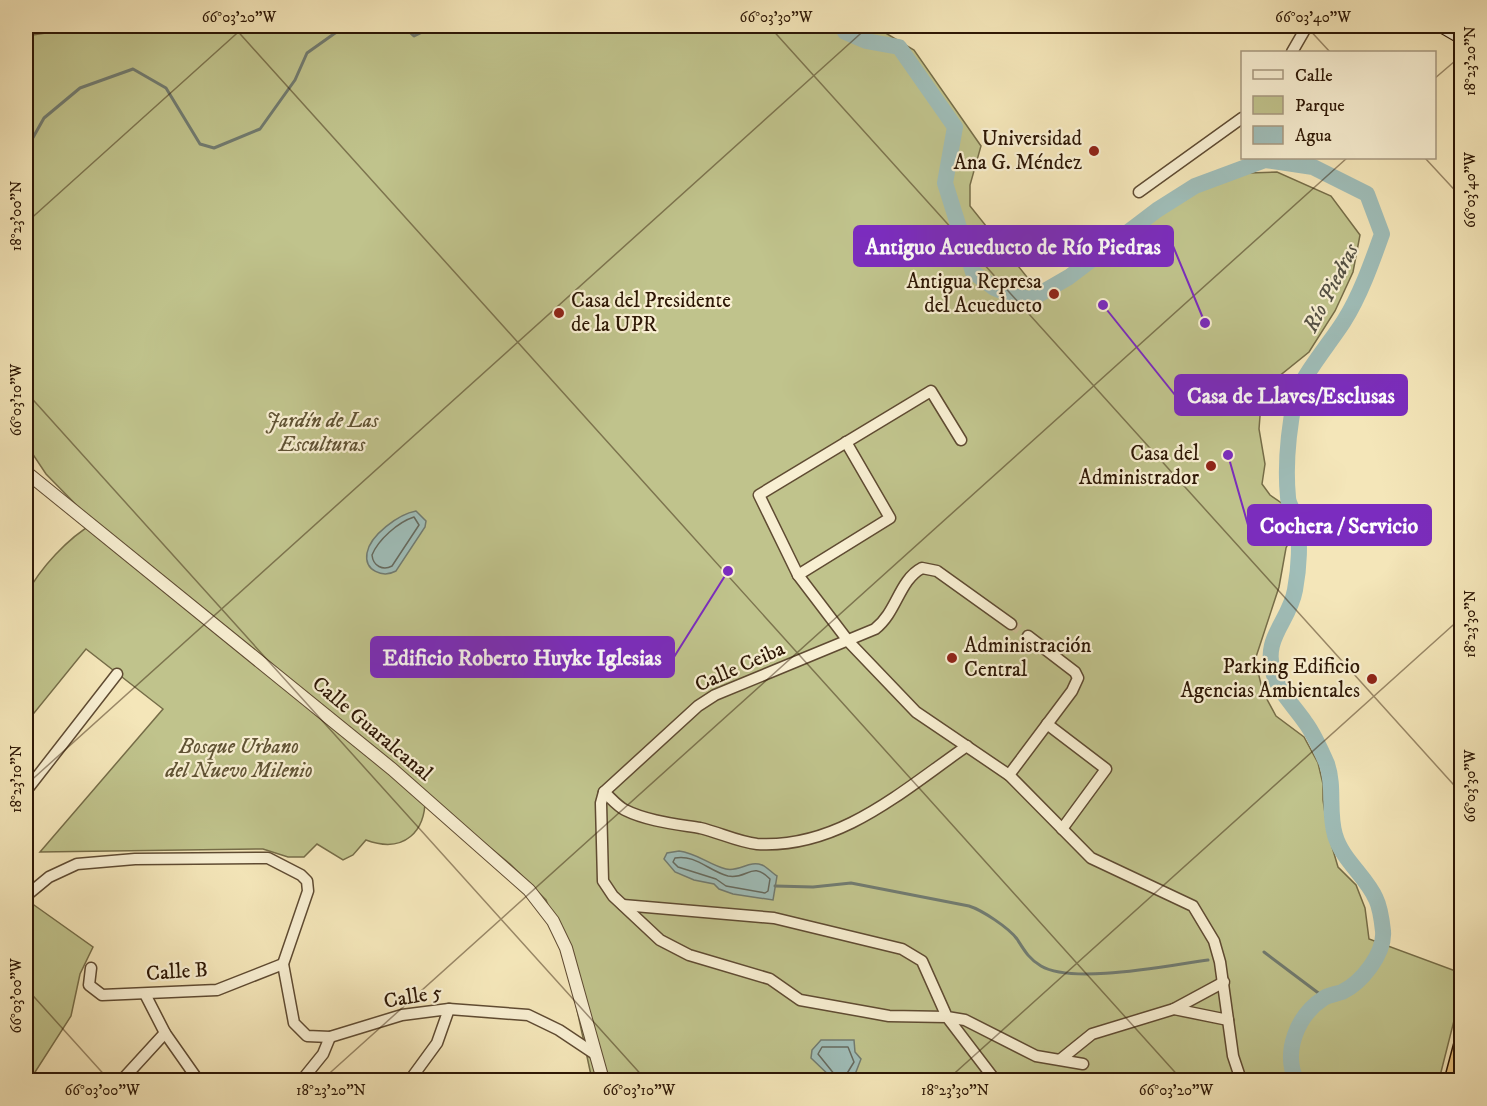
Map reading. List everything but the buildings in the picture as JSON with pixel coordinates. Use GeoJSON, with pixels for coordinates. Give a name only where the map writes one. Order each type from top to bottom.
{"type":"FeatureCollection","features":[{"type":"Feature","properties":{"kind":"highway"},"geometry":{"type":"LineString","coordinates":[[1453,1080],[1461,1046]]}},
{"type":"Feature","properties":{"kind":"main road"},"geometry":{"type":"LineString","coordinates":[[1443,26],[1461,37]]}},
{"type":"Feature","properties":{"kind":"street"},"geometry":{"type":"LineString","coordinates":[[1293,51],[1307,26]]}},
{"type":"Feature","properties":{"kind":"street"},"geometry":{"type":"LineString","coordinates":[[1139,192],[1241,119]]}},
{"type":"Feature","properties":{"kind":"street"},"geometry":{"type":"LineString","coordinates":[[961,440],[931,391],[759,495],[798,575],[849,642],[916,712],[1009,775],[1091,858],[1193,906],[1214,941],[1224,982],[1233,1056],[1241,1080]]}},
{"type":"Feature","properties":{"kind":"street"},"geometry":{"type":"LineString","coordinates":[[798,575],[890,518],[846,442]]}},
{"type":"Feature","properties":{"kind":"street","name":"Calle Guaralcanal"},"geometry":{"type":"LineString","coordinates":[[26,472],[392,769],[529,890],[553,921],[566,948],[603,1080]]}},
{"type":"Feature","properties":{"kind":"street","name":"Calle Ceiba"},"geometry":{"type":"LineString","coordinates":[[604,792],[698,706],[715,695],[849,642],[880,625],[900,597],[905,582],[922,568],[937,571],[1011,624]]}},
{"type":"Feature","properties":{"kind":"street"},"geometry":{"type":"LineString","coordinates":[[1009,775],[1078,678],[1075,672],[1028,636]]}},
{"type":"Feature","properties":{"kind":"street"},"geometry":{"type":"LineString","coordinates":[[26,791],[117,675]]}},
{"type":"Feature","properties":{"kind":"street"},"geometry":{"type":"LineString","coordinates":[[1047,724],[1106,769],[1062,828]]}},
{"type":"Feature","properties":{"kind":"street"},"geometry":{"type":"LineString","coordinates":[[967,746],[867,815],[820,838],[797,841],[756,844],[712,831],[641,816],[623,809],[604,792],[601,803],[603,881],[623,905],[660,940],[689,955],[770,979],[800,1000],[889,1016],[947,1017],[965,1020],[1036,1056],[1083,1064]]}},
{"type":"Feature","properties":{"kind":"street"},"geometry":{"type":"LineString","coordinates":[[26,896],[49,877],[77,864],[135,859],[268,858],[307,881],[308,891],[283,964]]}},
{"type":"Feature","properties":{"kind":"street"},"geometry":{"type":"LineString","coordinates":[[623,905],[774,918],[902,949],[922,961],[947,1017],[995,1080]]}},
{"type":"Feature","properties":{"kind":"street","name":"Calle 5"},"geometry":{"type":"LineString","coordinates":[[283,964],[294,1023],[307,1036],[330,1037],[402,1016],[449,1009],[528,1015],[559,1030],[595,1054]]}},
{"type":"Feature","properties":{"kind":"street","name":"Calle B"},"geometry":{"type":"LineString","coordinates":[[91,968],[89,985],[102,995],[217,990],[283,964]]}},
{"type":"Feature","properties":{"kind":"street"},"geometry":{"type":"LineString","coordinates":[[1061,1059],[1092,1034],[1174,1009],[1224,982]]}},
{"type":"Feature","properties":{"kind":"street"},"geometry":{"type":"LineString","coordinates":[[145,994],[165,1033],[198,1080]]}},
{"type":"Feature","properties":{"kind":"street"},"geometry":{"type":"LineString","coordinates":[[410,1080],[437,1043],[449,1009]]}},
{"type":"Feature","properties":{"kind":"street"},"geometry":{"type":"LineString","coordinates":[[1174,1009],[1228,1020]]}},
{"type":"Feature","properties":{"kind":"street"},"geometry":{"type":"LineString","coordinates":[[122,1080],[165,1033]]}},
{"type":"Feature","properties":{"kind":"street"},"geometry":{"type":"LineString","coordinates":[[302,1080],[323,1054],[330,1037]]}},
{"type":"Feature","properties":{"kind":"green space"},"geometry":{"type":"Polygon","coordinates":[[[92,26],[874,26],[914,50],[981,146],[970,185],[970,206],[1039,292],[1050,287],[1157,207],[1217,174],[1277,172],[1331,196],[1360,235],[1353,272],[1335,311],[1309,352],[1262,390],[1259,429],[1265,464],[1262,484],[1270,495],[1302,517],[1286,548],[1279,587],[1255,660],[1263,692],[1276,716],[1304,737],[1318,763],[1323,784],[1328,833],[1338,867],[1356,885],[1365,908],[1369,939],[1461,973],[1461,993],[1439,1080],[592,1080],[563,944],[546,900],[510,864],[425,794],[422,819],[410,837],[392,844],[380,844],[366,840],[353,855],[343,860],[317,844],[304,857],[288,857],[263,849],[40,852],[163,709],[86,649],[26,723],[26,595],[39,574],[56,554],[94,523],[46,474],[26,444],[26,36],[92,26]]]}},
{"type":"Feature","properties":{"kind":"green space"},"geometry":{"type":"Polygon","coordinates":[[[34,905],[93,947],[80,974],[71,1016],[30,1080],[26,1080],[26,915],[34,905]]]}},
{"type":"Feature","properties":{"kind":"water"},"geometry":{"type":"Polygon","coordinates":[[[416,511],[426,521],[425,527],[396,571],[386,574],[371,568],[368,564],[367,553],[374,539],[386,526],[416,511]]]}},
{"type":"Feature","properties":{"kind":"water"},"geometry":{"type":"Polygon","coordinates":[[[679,851],[692,854],[726,869],[736,869],[753,864],[764,866],[777,876],[773,900],[733,894],[719,889],[714,884],[694,880],[675,872],[664,859],[667,853],[679,851]]]}},
{"type":"Feature","properties":{"kind":"water"},"geometry":{"type":"Polygon","coordinates":[[[821,1040],[854,1040],[855,1052],[861,1059],[854,1077],[834,1080],[811,1058],[812,1050],[821,1040]]]}},
{"type":"Feature","properties":{"kind":"waterway"},"geometry":{"type":"LineString","coordinates":[[26,150],[44,118],[80,88],[133,69],[166,88],[200,144],[214,148],[260,129],[295,80],[307,53],[345,26]]}},
{"type":"Feature","properties":{"kind":"waterway"},"geometry":{"type":"LineString","coordinates":[[403,26],[414,36],[435,26]]}},
{"type":"Feature","properties":{"kind":"waterway","name":"Río Piedras"},"geometry":{"type":"LineString","coordinates":[[842,26],[845,32],[866,41],[899,47],[955,127],[945,183],[973,272],[994,288],[1013,296],[1031,299],[1069,277],[1157,210],[1195,186],[1265,160],[1313,167],[1367,194],[1382,234],[1350,311],[1309,370],[1295,398],[1288,447],[1287,485],[1288,500],[1298,527],[1298,564],[1292,602],[1273,641],[1271,662],[1280,688],[1311,732],[1327,764],[1331,782],[1335,835],[1348,860],[1376,899],[1383,940],[1376,958],[1357,982],[1342,992],[1326,997],[1306,1014],[1292,1046],[1292,1069],[1296,1080]]}},
{"type":"Feature","properties":{"kind":"waterway"},"geometry":{"type":"LineString","coordinates":[[775,886],[813,887],[851,883],[969,906],[988,915],[1008,930],[1027,954],[1041,966],[1056,971],[1098,974],[1208,960]]}},
{"type":"Feature","properties":{"kind":"waterway"},"geometry":{"type":"LineString","coordinates":[[1264,952],[1325,998]]}},
{"type":"Feature","properties":{"kind":"tunnel"},"geometry":{"type":"LineString","coordinates":[[1011,624],[1028,636]]}},
{"type":"Feature","properties":{"kind":"place","name":"Universidad Ana G. Méndez"},"geometry":{"type":"Point","coordinates":[1094,151]}},
{"type":"Feature","properties":{"kind":"place","name":"Antigua Represa del Acueducto"},"geometry":{"type":"Point","coordinates":[1054,294]}},
{"type":"Feature","properties":{"kind":"place","name":"Casa de Llaves/Esclusas"},"geometry":{"type":"Point","coordinates":[1103,305]}},
{"type":"Feature","properties":{"kind":"place","name":"Casa del Presidente de la UPR"},"geometry":{"type":"Point","coordinates":[559,313]}},
{"type":"Feature","properties":{"kind":"place","name":"Antiguo Acueducto de Río Piedras"},"geometry":{"type":"Point","coordinates":[1205,323]}},
{"type":"Feature","properties":{"kind":"place","name":"Cochera / Servicio"},"geometry":{"type":"Point","coordinates":[1228,455]}},
{"type":"Feature","properties":{"kind":"place","name":"Casa del Administrador"},"geometry":{"type":"Point","coordinates":[1211,466]}},
{"type":"Feature","properties":{"kind":"place","name":"Edificio Roberto Huyke Iglesias"},"geometry":{"type":"Point","coordinates":[728,571]}},
{"type":"Feature","properties":{"kind":"place","name":"Administración Central"},"geometry":{"type":"Point","coordinates":[952,658]}},
{"type":"Feature","properties":{"kind":"place","name":"Parking Edificio Agencias Ambientales"},"geometry":{"type":"Point","coordinates":[1372,679]}},
{"type":"Feature","properties":{"kind":"park label","name":"Jardín de Las Esculturas"},"geometry":{"type":"Point","coordinates":[322,433]}},
{"type":"Feature","properties":{"kind":"park label","name":"Bosque Urbano del Nuevo Milenio"},"geometry":{"type":"Point","coordinates":[239,759]}}]}
